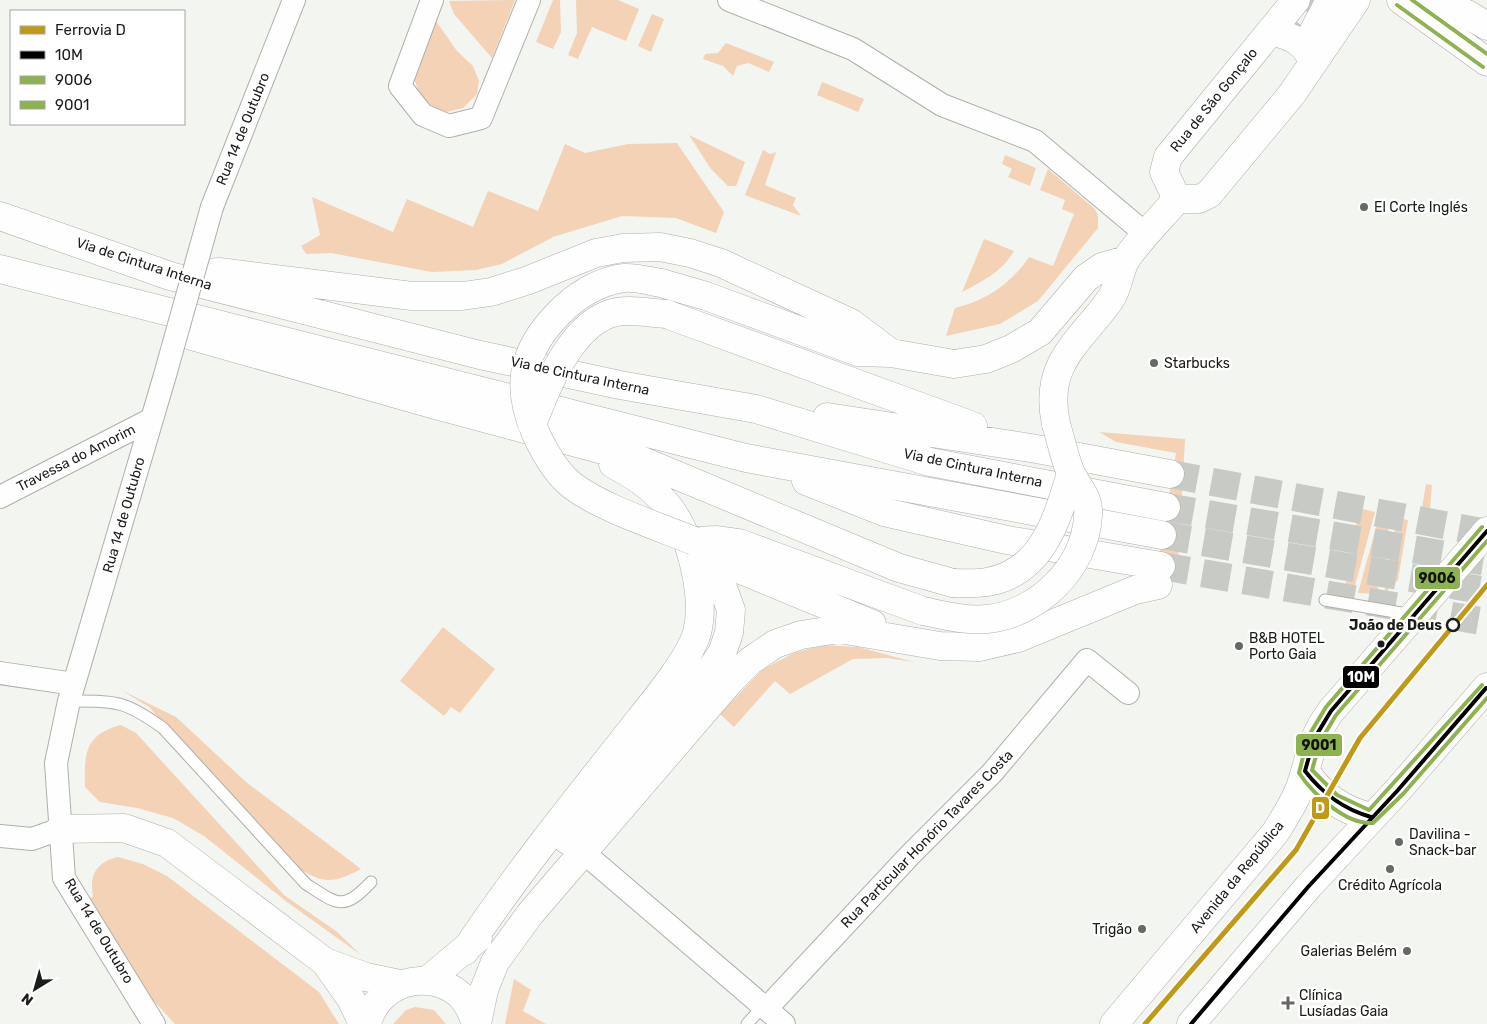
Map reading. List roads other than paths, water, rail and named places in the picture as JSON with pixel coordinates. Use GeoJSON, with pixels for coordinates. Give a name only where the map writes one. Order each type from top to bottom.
{"type":"FeatureCollection","features":[{"type":"Feature","properties":{"kind":"main road","name":"Rua de São Gonçalo"},"geometry":{"type":"LineString","coordinates":[[1296,0],[1293,47],[1292,94],[1209,194],[1199,199],[1177,199],[1173,181],[1176,170],[1293,47],[1330,0]]}},
{"type":"Feature","properties":{"kind":"main road","name":"Rua de São Gonçalo"},"geometry":{"type":"LineString","coordinates":[[1293,47],[1356,0]]}},
{"type":"Feature","properties":{"kind":"main road"},"geometry":{"type":"LineString","coordinates":[[1401,0],[1487,62]]}},
{"type":"Feature","properties":{"kind":"main road"},"geometry":{"type":"LineString","coordinates":[[1474,0],[1487,9]]}},
{"type":"Feature","properties":{"kind":"main road"},"geometry":{"type":"LineString","coordinates":[[1439,2],[1467,14],[1487,26]]}},
{"type":"Feature","properties":{"kind":"main road"},"geometry":{"type":"LineString","coordinates":[[694,541],[717,540],[738,543],[923,611],[954,618],[986,619],[1023,609],[1044,596],[1070,566],[1082,543],[1088,516],[1086,497],[1071,474],[1052,406],[1053,387],[1058,370],[1067,353],[1111,299],[1126,260],[1177,199]]}},
{"type":"Feature","properties":{"kind":"main road","name":"Via de Cintura Interna"},"geometry":{"type":"LineString","coordinates":[[0,216],[170,276],[480,355],[620,385],[756,409],[930,462],[1166,507]]}},
{"type":"Feature","properties":{"kind":"main road"},"geometry":{"type":"LineString","coordinates":[[170,276],[220,272],[412,296],[462,296],[491,292],[526,281],[596,253],[623,248],[660,247],[690,253],[739,271],[851,323],[891,353]]}},
{"type":"Feature","properties":{"kind":"main road"},"geometry":{"type":"LineString","coordinates":[[908,639],[734,567],[716,558],[694,541],[596,499],[568,482],[546,456],[532,425],[523,389],[524,373],[530,352],[549,323],[581,294],[601,284],[625,278],[662,283],[706,296],[851,350],[873,354],[891,353],[931,362],[954,364],[986,359],[1011,349],[1040,332],[1086,278],[1095,272],[1126,260]]}},
{"type":"Feature","properties":{"kind":"main road"},"geometry":{"type":"LineString","coordinates":[[4,271],[205,340],[640,460],[899,568],[952,583],[986,583],[1008,577],[1025,567],[1038,553],[1052,529],[1071,474]]}},
{"type":"Feature","properties":{"kind":"main road"},"geometry":{"type":"LineString","coordinates":[[4,271],[746,458],[1162,535]]}},
{"type":"Feature","properties":{"kind":"main road"},"geometry":{"type":"LineString","coordinates":[[532,425],[547,387],[558,366],[573,344],[588,327],[609,314],[634,312],[666,314],[1031,448]]}},
{"type":"Feature","properties":{"kind":"main road"},"geometry":{"type":"LineString","coordinates":[[756,409],[866,422],[1031,448],[1170,474]]}},
{"type":"Feature","properties":{"kind":"main road"},"geometry":{"type":"LineString","coordinates":[[465,951],[508,887],[657,696],[688,653],[696,634],[701,611],[691,548],[676,514],[657,492],[635,475],[560,438]]}},
{"type":"Feature","properties":{"kind":"main road"},"geometry":{"type":"LineString","coordinates":[[477,1024],[484,990],[496,962],[530,914],[730,681],[750,661],[775,644],[801,635],[839,629],[908,639],[940,646],[979,647],[1018,638],[1135,590],[1159,576],[884,512],[746,458]]}},
{"type":"Feature","properties":{"kind":"main road","name":"Avenida da República"},"geometry":{"type":"LineString","coordinates":[[1114,1024],[1275,833],[1292,805],[1305,771],[1314,739],[1322,724],[1487,531]]}},
{"type":"Feature","properties":{"kind":"main road"},"geometry":{"type":"LineString","coordinates":[[428,980],[465,951],[520,895],[696,690],[722,653],[729,633],[730,610],[720,582],[694,541]]}},
{"type":"Feature","properties":{"kind":"main road"},"geometry":{"type":"LineString","coordinates":[[1191,1024],[1371,817],[1398,790],[1487,688]]}},
{"type":"Feature","properties":{"kind":"main road"},"geometry":{"type":"LineString","coordinates":[[1305,771],[1315,784],[1332,800],[1350,810],[1371,817]]}},
{"type":"Feature","properties":{"kind":"main road"},"geometry":{"type":"LineString","coordinates":[[60,829],[124,828],[167,843],[325,962],[366,977],[400,984]]}},
{"type":"Feature","properties":{"kind":"main road"},"geometry":{"type":"LineString","coordinates":[[325,962],[351,999],[363,1024]]}},
{"type":"Feature","properties":{"kind":"main road"},"geometry":{"type":"LineString","coordinates":[[367,1024],[376,1002],[387,992],[400,984],[414,980],[428,980],[445,985],[460,995],[471,1008],[477,1024]]}},
{"type":"Feature","properties":{"kind":"street","name":"Rua 14 de Outubro"},"geometry":{"type":"LineString","coordinates":[[154,1024],[64,878],[56,763],[72,693],[212,207],[294,0]]}},
{"type":"Feature","properties":{"kind":"street"},"geometry":{"type":"LineString","coordinates":[[432,0],[400,86],[423,116],[449,126],[480,118],[529,0]]}},
{"type":"Feature","properties":{"kind":"street"},"geometry":{"type":"LineString","coordinates":[[729,0],[853,50],[942,105],[1036,141],[1147,235]]}},
{"type":"Feature","properties":{"kind":"street","name":"Travessa do Amorim"},"geometry":{"type":"LineString","coordinates":[[0,496],[152,420]]}},
{"type":"Feature","properties":{"kind":"street","name":"Rua Particular Honório Tavares Costa"},"geometry":{"type":"LineString","coordinates":[[764,1008],[910,855],[992,774],[1087,660],[1128,693]]}},
{"type":"Feature","properties":{"kind":"street"},"geometry":{"type":"LineString","coordinates":[[0,673],[72,693]]}},
{"type":"Feature","properties":{"kind":"street"},"geometry":{"type":"LineString","coordinates":[[0,836],[32,839],[60,829]]}},
{"type":"Feature","properties":{"kind":"street"},"geometry":{"type":"LineString","coordinates":[[583,852],[784,1024]]}},
{"type":"Feature","properties":{"kind":"lane"},"geometry":{"type":"LineString","coordinates":[[1325,600],[1414,615]]}},
{"type":"Feature","properties":{"kind":"lane"},"geometry":{"type":"LineString","coordinates":[[72,693],[112,701],[139,710],[163,728],[306,884],[327,898],[341,903],[355,899],[371,882]]}},
{"type":"Feature","properties":{"kind":"lane"},"geometry":{"type":"LineString","coordinates":[[747,1024],[764,1008]]}},
{"type":"Feature","properties":{"kind":"tunnel"},"geometry":{"type":"LineString","coordinates":[[1281,45],[1309,11],[1330,0]]}},
{"type":"Feature","properties":{"kind":"tunnel"},"geometry":{"type":"LineString","coordinates":[[1170,474],[1487,533]]}},
{"type":"Feature","properties":{"kind":"tunnel"},"geometry":{"type":"LineString","coordinates":[[1166,507],[1487,562]]}},
{"type":"Feature","properties":{"kind":"tunnel"},"geometry":{"type":"LineString","coordinates":[[1162,535],[1487,591]]}},
{"type":"Feature","properties":{"kind":"tunnel"},"geometry":{"type":"LineString","coordinates":[[1161,566],[1487,622]]}},
{"type":"Feature","properties":{"kind":"rail line","name":"D"},"geometry":{"type":"LineString","coordinates":[[1145,1024],[1296,850],[1360,738],[1487,585]]}},
{"type":"Feature","properties":{"kind":"place","name":"El Corte Inglés"},"geometry":{"type":"Point","coordinates":[1364,207]}},
{"type":"Feature","properties":{"kind":"place","name":"Starbucks"},"geometry":{"type":"Point","coordinates":[1154,363]}},
{"type":"Feature","properties":{"kind":"place","name":"João de Deus"},"geometry":{"type":"Point","coordinates":[1453,625]}},
{"type":"Feature","properties":{"kind":"place","name":"B&B HOTEL Porto Gaia"},"geometry":{"type":"Point","coordinates":[1239,646]}},
{"type":"Feature","properties":{"kind":"place","name":"Davilina - Snack-bar"},"geometry":{"type":"Point","coordinates":[1399,842]}},
{"type":"Feature","properties":{"kind":"place","name":"Crédito Agrícola"},"geometry":{"type":"Point","coordinates":[1390,869]}},
{"type":"Feature","properties":{"kind":"place","name":"Trigão"},"geometry":{"type":"Point","coordinates":[1142,929]}},
{"type":"Feature","properties":{"kind":"place","name":"Galerias Belém"},"geometry":{"type":"Point","coordinates":[1407,951]}},
{"type":"Feature","properties":{"kind":"place","name":"Clínica Lusíadas Gaia"},"geometry":{"type":"Point","coordinates":[1288,1003]}}]}
